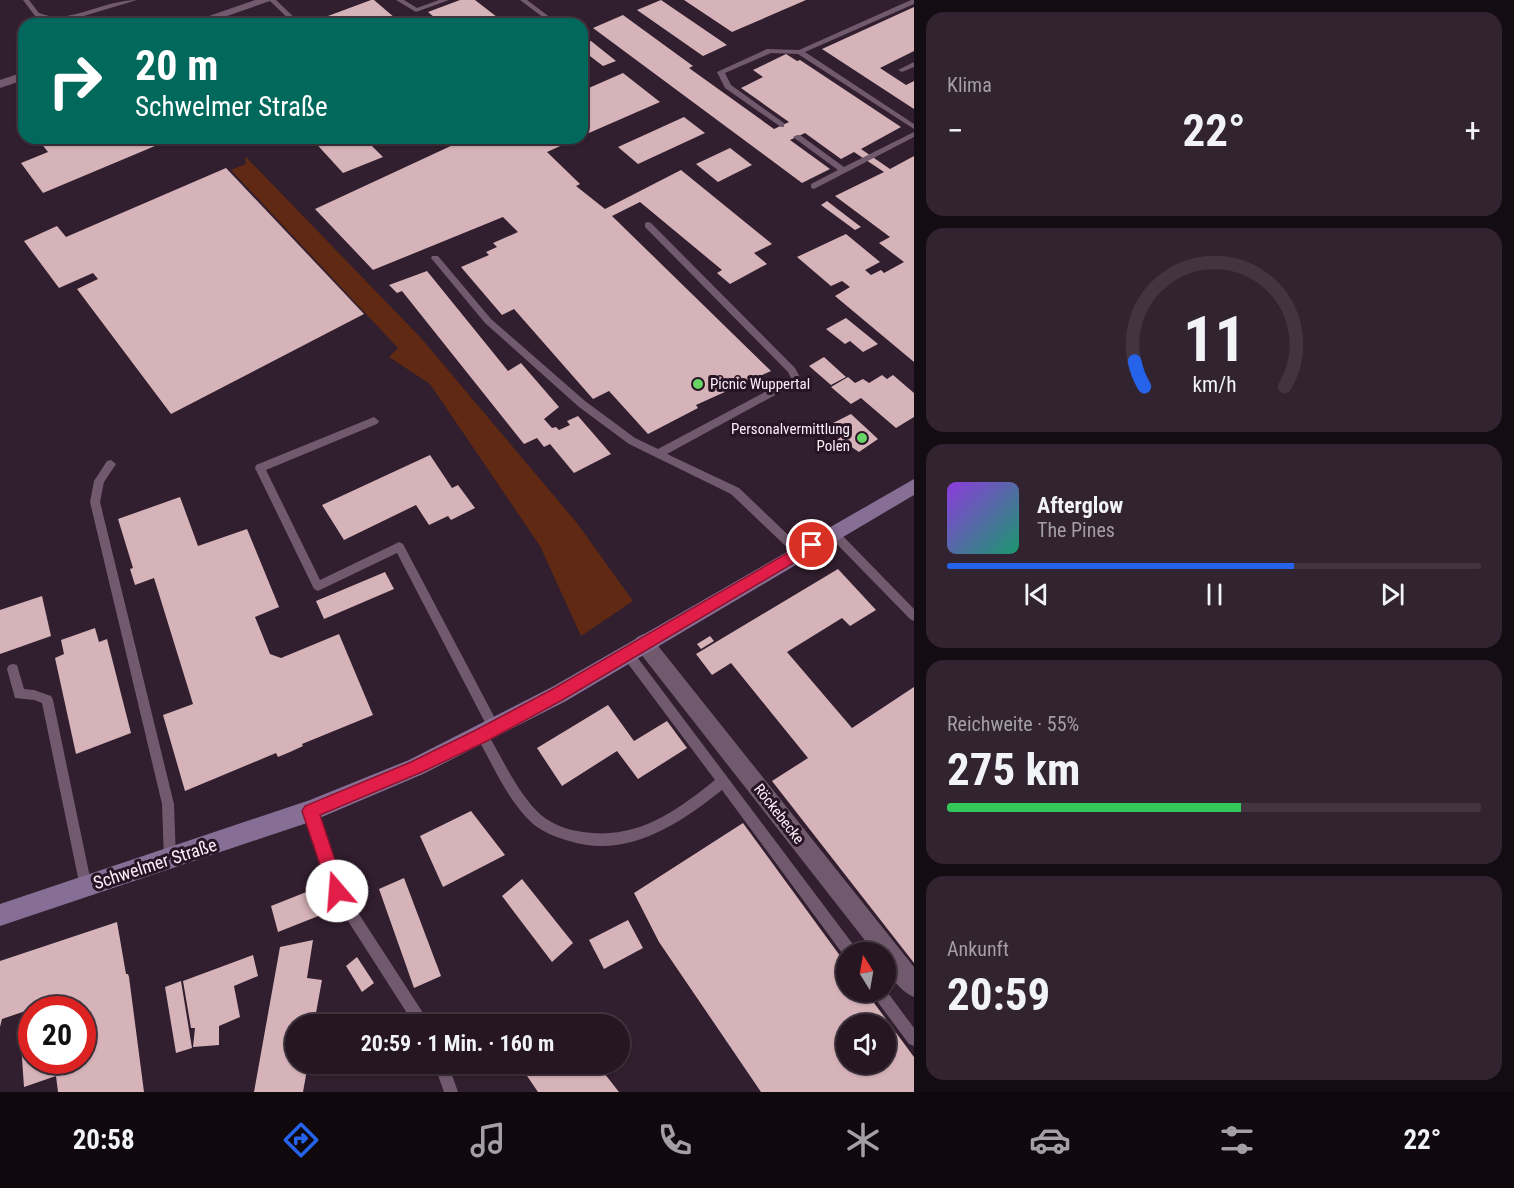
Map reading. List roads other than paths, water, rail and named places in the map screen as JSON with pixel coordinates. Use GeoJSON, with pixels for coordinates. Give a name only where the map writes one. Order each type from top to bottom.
{"type":"FeatureCollection","features":[{"type":"Feature","properties":{"kind":"main road","name":"Schwelmer Straße"},"geometry":{"type":"LineString","coordinates":[[0,915],[170,860],[310,811],[416,767],[559,694],[914,486]]}},
{"type":"Feature","properties":{"kind":"street"},"geometry":{"type":"LineString","coordinates":[[211,18],[267,0]]}},
{"type":"Feature","properties":{"kind":"street"},"geometry":{"type":"LineString","coordinates":[[0,84],[18,78]]}},
{"type":"Feature","properties":{"kind":"street","name":"Röckebecke"},"geometry":{"type":"LineString","coordinates":[[635,648],[914,986]]}},
{"type":"Feature","properties":{"kind":"lane"},"geometry":{"type":"LineString","coordinates":[[26,0],[37,15],[51,18]]}},
{"type":"Feature","properties":{"kind":"lane"},"geometry":{"type":"LineString","coordinates":[[60,18],[134,0]]}},
{"type":"Feature","properties":{"kind":"lane"},"geometry":{"type":"LineString","coordinates":[[272,0],[292,18]]}},
{"type":"Feature","properties":{"kind":"lane"},"geometry":{"type":"LineString","coordinates":[[399,0],[416,10],[446,0]]}},
{"type":"Feature","properties":{"kind":"lane"},"geometry":{"type":"LineString","coordinates":[[524,0],[548,18]]}},
{"type":"Feature","properties":{"kind":"lane"},"geometry":{"type":"LineString","coordinates":[[781,125],[728,86],[721,72],[770,51],[800,52],[914,1]]}},
{"type":"Feature","properties":{"kind":"lane"},"geometry":{"type":"LineString","coordinates":[[800,52],[914,127]]}},
{"type":"Feature","properties":{"kind":"lane"},"geometry":{"type":"LineString","coordinates":[[902,70],[914,64]]}},
{"type":"Feature","properties":{"kind":"lane"},"geometry":{"type":"LineString","coordinates":[[814,186],[914,134]]}},
{"type":"Feature","properties":{"kind":"lane"},"geometry":{"type":"LineString","coordinates":[[797,137],[844,171]]}},
{"type":"Feature","properties":{"kind":"lane"},"geometry":{"type":"LineString","coordinates":[[648,225],[792,370],[796,379],[658,454]]}},
{"type":"Feature","properties":{"kind":"lane"},"geometry":{"type":"LineString","coordinates":[[435,258],[488,321],[582,404],[632,441],[735,491],[799,552]]}},
{"type":"Feature","properties":{"kind":"lane"},"geometry":{"type":"LineString","coordinates":[[374,421],[260,468],[318,586],[399,547],[488,732],[537,819],[554,831],[581,838],[614,841],[650,832],[675,818],[723,781]]}},
{"type":"Feature","properties":{"kind":"lane"},"geometry":{"type":"LineString","coordinates":[[111,464],[99,481],[95,502],[168,804],[170,860]]}},
{"type":"Feature","properties":{"kind":"lane"},"geometry":{"type":"LineString","coordinates":[[833,533],[914,616]]}},
{"type":"Feature","properties":{"kind":"lane"},"geometry":{"type":"LineString","coordinates":[[635,648],[723,781],[843,942]]}},
{"type":"Feature","properties":{"kind":"lane"},"geometry":{"type":"LineString","coordinates":[[13,669],[19,694],[34,695],[48,700],[86,887]]}},
{"type":"Feature","properties":{"kind":"lane"},"geometry":{"type":"LineString","coordinates":[[310,811],[337,891],[416,1014]]}},
{"type":"Feature","properties":{"kind":"lane"},"geometry":{"type":"LineString","coordinates":[[886,1002],[914,1040]]}},
{"type":"Feature","properties":{"kind":"lane"},"geometry":{"type":"LineString","coordinates":[[445,1074],[451,1092]]}},
{"type":"Feature","properties":{"kind":"place","name":"Picnic Wuppertal"},"geometry":{"type":"Point","coordinates":[698,384]}},
{"type":"Feature","properties":{"kind":"place","name":"Personalvermittlung Polen"},"geometry":{"type":"Point","coordinates":[862,438]}}]}
